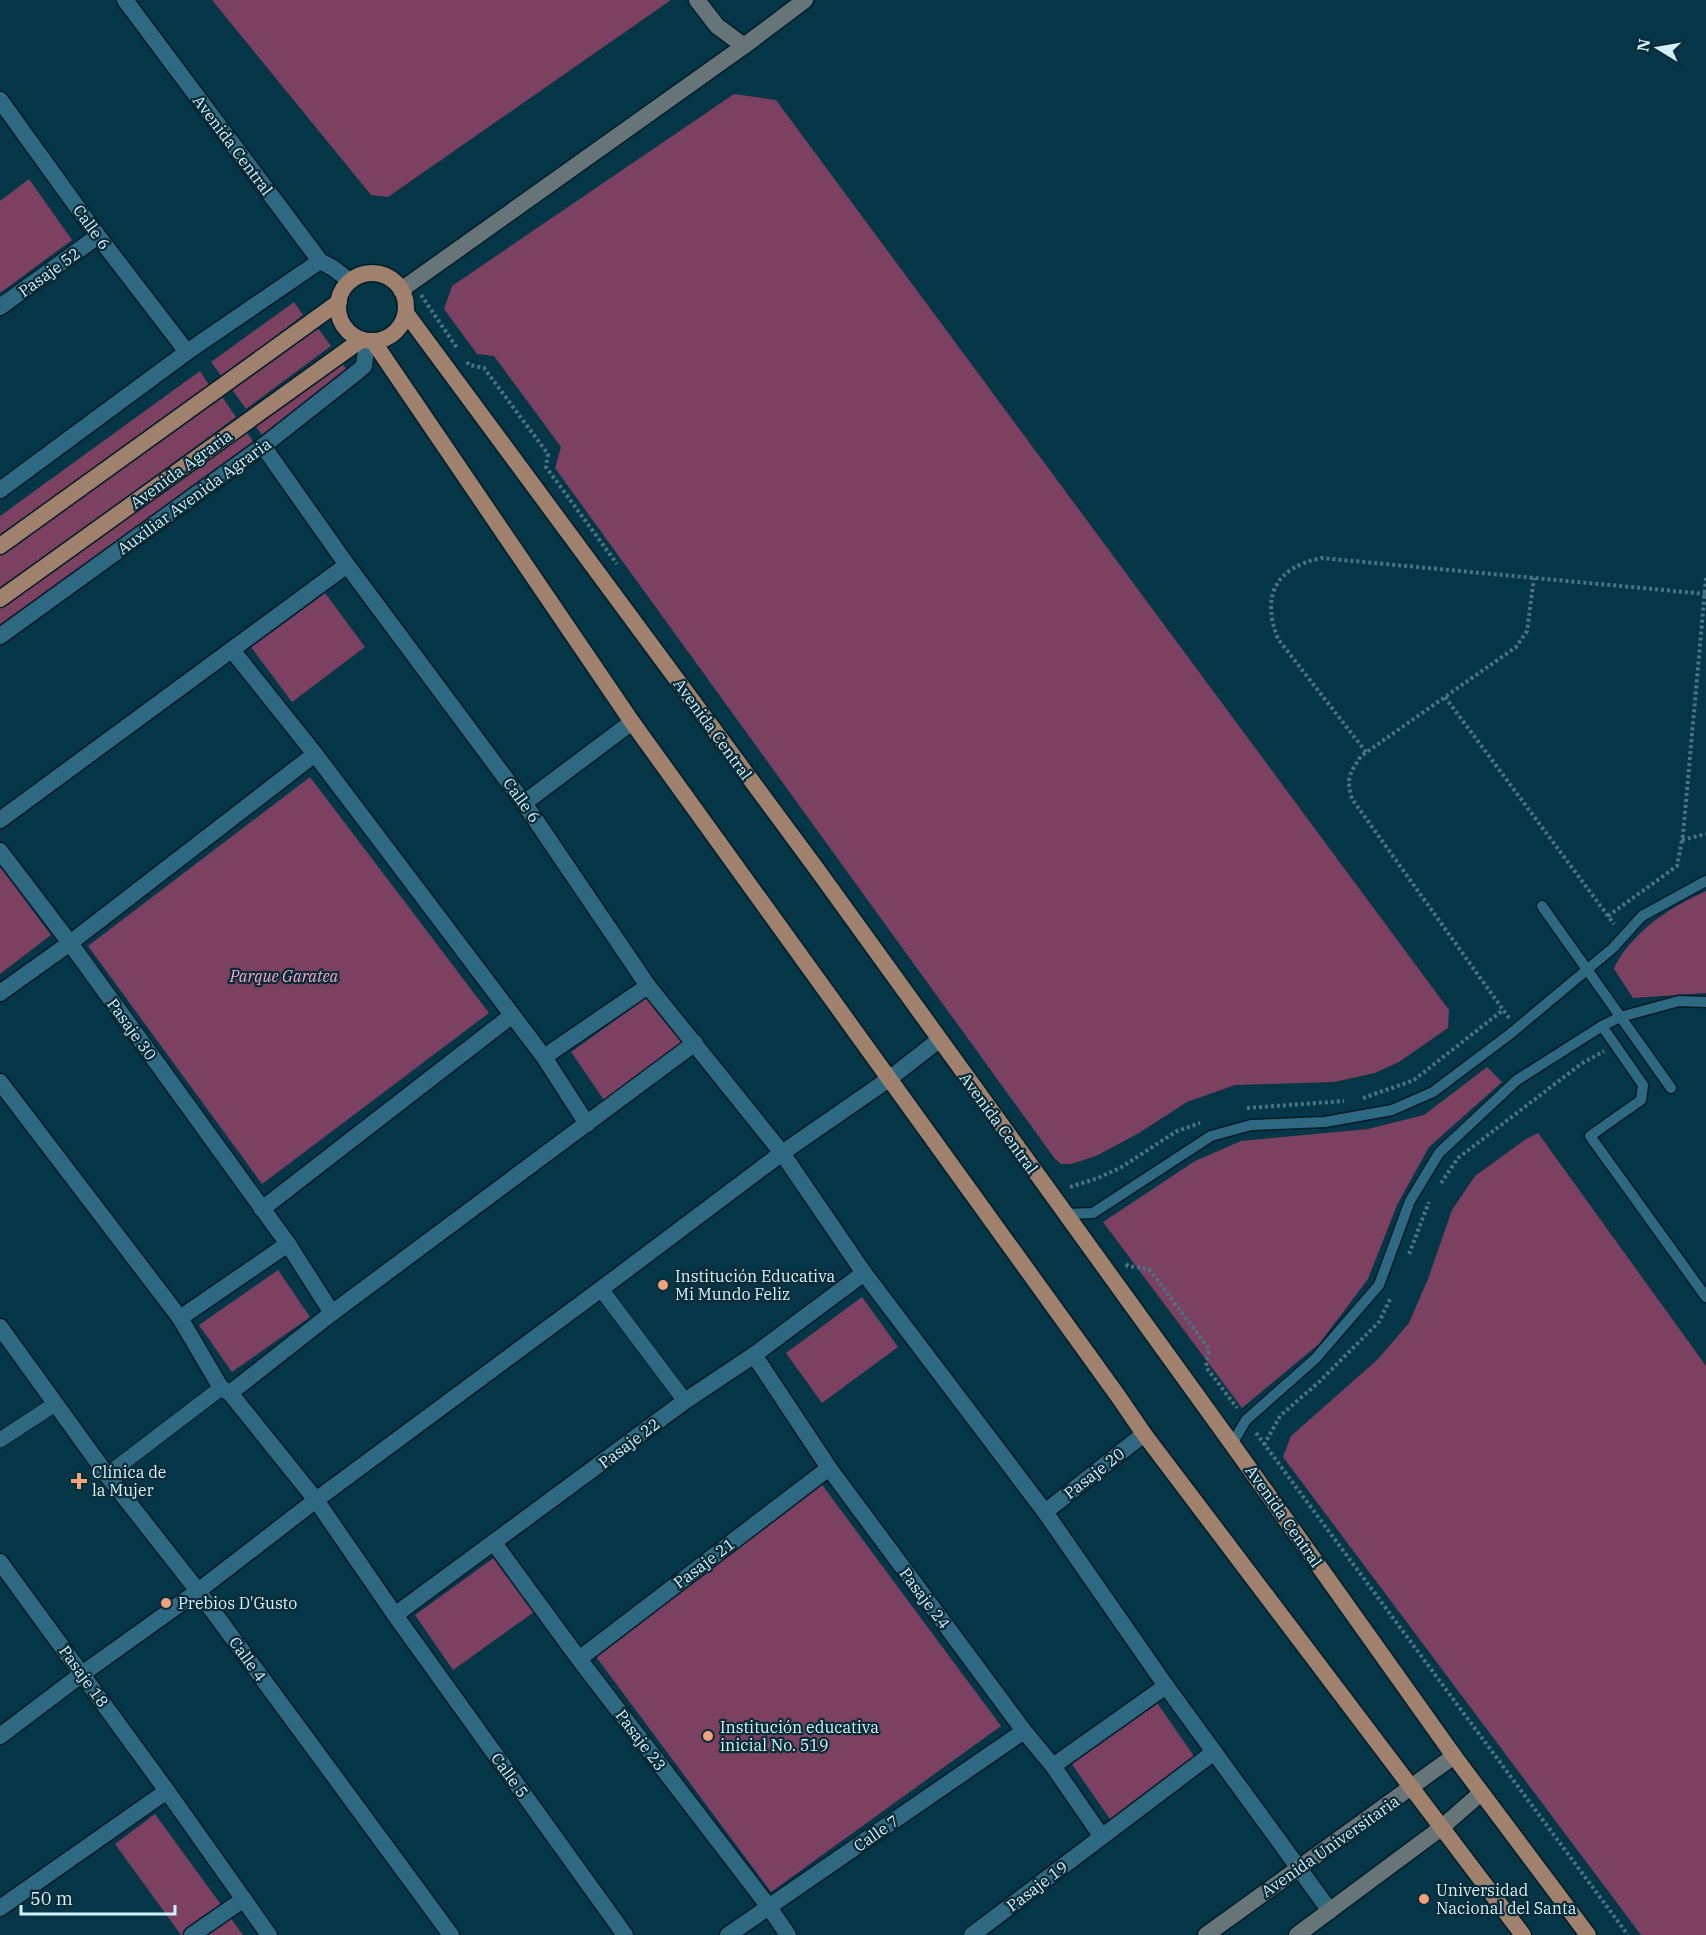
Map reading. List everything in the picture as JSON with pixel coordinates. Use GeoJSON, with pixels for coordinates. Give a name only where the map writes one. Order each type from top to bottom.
{"type":"FeatureCollection","features":[{"type":"Feature","properties":{"kind":"main road"},"geometry":{"type":"LineString","coordinates":[[697,0],[717,26],[744,46]]}},
{"type":"Feature","properties":{"kind":"main road"},"geometry":{"type":"LineString","coordinates":[[406,286],[744,46],[805,0]]}},
{"type":"Feature","properties":{"kind":"main road"},"geometry":{"type":"LineString","coordinates":[[372,273],[384,275],[406,286],[406,313],[402,324],[394,333],[384,339],[367,341],[351,334],[343,325],[339,314],[339,302],[350,281],[372,273]]}},
{"type":"Feature","properties":{"kind":"main road"},"geometry":{"type":"LineString","coordinates":[[0,546],[339,302]]}},
{"type":"Feature","properties":{"kind":"main road","name":"Avenida Central"},"geometry":{"type":"LineString","coordinates":[[406,313],[816,868],[1454,1756],[1588,1935]]}},
{"type":"Feature","properties":{"kind":"main road"},"geometry":{"type":"LineString","coordinates":[[367,341],[632,722],[1144,1434],[1523,1935]]}},
{"type":"Feature","properties":{"kind":"main road","name":"Avenida Agraria"},"geometry":{"type":"LineString","coordinates":[[0,598],[367,341]]}},
{"type":"Feature","properties":{"kind":"main road","name":"Avenida Universitaria"},"geometry":{"type":"LineString","coordinates":[[1206,1935],[1454,1756]]}},
{"type":"Feature","properties":{"kind":"main road"},"geometry":{"type":"LineString","coordinates":[[1297,1935],[1441,1828],[1481,1793]]}},
{"type":"Feature","properties":{"kind":"street","name":"Avenida Central"},"geometry":{"type":"LineString","coordinates":[[125,0],[320,261],[350,281]]}},
{"type":"Feature","properties":{"kind":"street","name":"Calle 6"},"geometry":{"type":"LineString","coordinates":[[0,100],[98,236],[187,352]]}},
{"type":"Feature","properties":{"kind":"street","name":"Pasaje 52"},"geometry":{"type":"LineString","coordinates":[[0,307],[98,236]]}},
{"type":"Feature","properties":{"kind":"street"},"geometry":{"type":"LineString","coordinates":[[0,490],[187,352],[320,261]]}},
{"type":"Feature","properties":{"kind":"street","name":"Auxiliar Avenida Agraria"},"geometry":{"type":"LineString","coordinates":[[0,636],[263,446],[364,366],[367,341]]}},
{"type":"Feature","properties":{"kind":"street","name":"Calle 6"},"geometry":{"type":"LineString","coordinates":[[263,446],[346,565],[524,803],[648,986],[782,1153],[864,1273],[1045,1512],[1166,1686],[1330,1911]]}},
{"type":"Feature","properties":{"kind":"street"},"geometry":{"type":"LineString","coordinates":[[0,820],[346,565]]}},
{"type":"Feature","properties":{"kind":"street"},"geometry":{"type":"LineString","coordinates":[[232,650],[315,754],[544,1057],[587,1124]]}},
{"type":"Feature","properties":{"kind":"street"},"geometry":{"type":"LineString","coordinates":[[524,803],[632,722]]}},
{"type":"Feature","properties":{"kind":"street"},"geometry":{"type":"LineString","coordinates":[[0,993],[70,943],[315,754]]}},
{"type":"Feature","properties":{"kind":"street","name":"Pasaje 30"},"geometry":{"type":"LineString","coordinates":[[0,850],[288,1244],[332,1313]]}},
{"type":"Feature","properties":{"kind":"street"},"geometry":{"type":"LineString","coordinates":[[544,1057],[648,986]]}},
{"type":"Feature","properties":{"kind":"street"},"geometry":{"type":"LineString","coordinates":[[262,1209],[511,1016]]}},
{"type":"Feature","properties":{"kind":"street"},"geometry":{"type":"LineString","coordinates":[[0,1736],[198,1591],[316,1500],[782,1153],[889,1079],[939,1040]]}},
{"type":"Feature","properties":{"kind":"street"},"geometry":{"type":"LineString","coordinates":[[106,1475],[332,1313],[695,1043]]}},
{"type":"Feature","properties":{"kind":"street","name":"Calle 5"},"geometry":{"type":"LineString","coordinates":[[0,1082],[180,1318],[226,1390],[316,1500],[395,1615],[626,1935]]}},
{"type":"Feature","properties":{"kind":"street"},"geometry":{"type":"LineString","coordinates":[[180,1318],[288,1244]]}},
{"type":"Feature","properties":{"kind":"street","name":"Pasaje 22"},"geometry":{"type":"LineString","coordinates":[[395,1615],[685,1401],[754,1355],[864,1273]]}},
{"type":"Feature","properties":{"kind":"street"},"geometry":{"type":"LineString","coordinates":[[601,1289],[685,1401]]}},
{"type":"Feature","properties":{"kind":"street","name":"Calle 4"},"geometry":{"type":"LineString","coordinates":[[0,1327],[106,1475],[198,1591],[451,1935]]}},
{"type":"Feature","properties":{"kind":"street","name":"Pasaje 24"},"geometry":{"type":"LineString","coordinates":[[754,1355],[829,1468],[1024,1731],[1053,1766],[1102,1837]]}},
{"type":"Feature","properties":{"kind":"street"},"geometry":{"type":"LineString","coordinates":[[0,1440],[55,1404]]}},
{"type":"Feature","properties":{"kind":"street","name":"Pasaje 20"},"geometry":{"type":"LineString","coordinates":[[1045,1512],[1144,1434]]}},
{"type":"Feature","properties":{"kind":"street","name":"Pasaje 21"},"geometry":{"type":"LineString","coordinates":[[579,1659],[829,1468]]}},
{"type":"Feature","properties":{"kind":"street","name":"Pasaje 23"},"geometry":{"type":"LineString","coordinates":[[494,1543],[788,1935]]}},
{"type":"Feature","properties":{"kind":"street","name":"Pasaje 18"},"geometry":{"type":"LineString","coordinates":[[0,1562],[269,1935]]}},
{"type":"Feature","properties":{"kind":"street"},"geometry":{"type":"LineString","coordinates":[[1053,1766],[1166,1686]]}},
{"type":"Feature","properties":{"kind":"street","name":"Calle 7"},"geometry":{"type":"LineString","coordinates":[[728,1935],[1024,1731]]}},
{"type":"Feature","properties":{"kind":"street","name":"Pasaje 19"},"geometry":{"type":"LineString","coordinates":[[972,1935],[1214,1752]]}},
{"type":"Feature","properties":{"kind":"street"},"geometry":{"type":"LineString","coordinates":[[0,1908],[167,1791]]}},
{"type":"Feature","properties":{"kind":"street"},"geometry":{"type":"LineString","coordinates":[[192,1935],[244,1899]]}},
{"type":"Feature","properties":{"kind":"lane"},"geometry":{"type":"LineString","coordinates":[[1065,1214],[1093,1213],[1211,1136],[1251,1125],[1325,1122],[1392,1110],[1433,1092],[1516,1028],[1613,948],[1642,916],[1706,881]]}},
{"type":"Feature","properties":{"kind":"lane"},"geometry":{"type":"LineString","coordinates":[[1542,906],[1671,1088]]}},
{"type":"Feature","properties":{"kind":"lane"},"geometry":{"type":"LineString","coordinates":[[1232,1444],[1246,1420],[1315,1359],[1379,1285],[1410,1201],[1439,1153],[1517,1080],[1620,1017],[1679,1001],[1706,1002]]}},
{"type":"Feature","properties":{"kind":"lane"},"geometry":{"type":"LineString","coordinates":[[1602,1026],[1643,1085],[1641,1100],[1590,1136],[1706,1297]]}},
{"type":"Feature","properties":{"kind":"path"},"geometry":{"type":"LineString","coordinates":[[406,286],[469,365],[484,368],[548,454],[546,467],[623,573]]}},
{"type":"Feature","properties":{"kind":"path"},"geometry":{"type":"LineString","coordinates":[[1366,752],[1278,639],[1272,623],[1270,603],[1278,584],[1286,571],[1303,562],[1321,558],[1705,594]]}},
{"type":"Feature","properties":{"kind":"path"},"geometry":{"type":"LineString","coordinates":[[1516,1028],[1352,799],[1348,784],[1353,768],[1361,756],[1516,647],[1527,631],[1534,578]]}},
{"type":"Feature","properties":{"kind":"path"},"geometry":{"type":"LineString","coordinates":[[1608,916],[1677,866],[1682,840],[1706,578]]}},
{"type":"Feature","properties":{"kind":"path"},"geometry":{"type":"LineString","coordinates":[[1445,697],[1623,937]]}},
{"type":"Feature","properties":{"kind":"path"},"geometry":{"type":"LineString","coordinates":[[1682,840],[1706,834]]}},
{"type":"Feature","properties":{"kind":"path"},"geometry":{"type":"LineString","coordinates":[[1356,1100],[1414,1080],[1503,1010]]}},
{"type":"Feature","properties":{"kind":"path"},"geometry":{"type":"LineString","coordinates":[[1438,1188],[1458,1158],[1581,1064],[1616,1045]]}},
{"type":"Feature","properties":{"kind":"path"},"geometry":{"type":"LineString","coordinates":[[1241,1110],[1251,1107],[1344,1101]]}},
{"type":"Feature","properties":{"kind":"path"},"geometry":{"type":"LineString","coordinates":[[1089,1213],[1070,1187],[1120,1168],[1177,1131],[1211,1119]]}},
{"type":"Feature","properties":{"kind":"path"},"geometry":{"type":"LineString","coordinates":[[1405,1265],[1431,1198]]}},
{"type":"Feature","properties":{"kind":"path"},"geometry":{"type":"LineString","coordinates":[[1121,1257],[1128,1266],[1149,1269],[1209,1349],[1206,1367],[1628,1935]]}},
{"type":"Feature","properties":{"kind":"path"},"geometry":{"type":"LineString","coordinates":[[1264,1445],[1280,1416],[1320,1381],[1379,1322],[1392,1295]]}},
{"type":"Feature","properties":{"kind":"green space"},"geometry":{"type":"Polygon","coordinates":[[[212,0],[671,0],[388,197],[371,195],[212,0]]]}},
{"type":"Feature","properties":{"kind":"green space"},"geometry":{"type":"Polygon","coordinates":[[[734,94],[776,100],[1449,1010],[1448,1028],[1399,1062],[1375,1073],[1334,1082],[1235,1085],[1187,1102],[1139,1133],[1096,1156],[1071,1164],[1061,1164],[1055,1159],[555,468],[561,447],[494,356],[477,354],[444,309],[452,286],[734,94]]]}},
{"type":"Feature","properties":{"kind":"green space"},"geometry":{"type":"Polygon","coordinates":[[[29,179],[72,240],[0,293],[0,201],[29,179]]]}},
{"type":"Feature","properties":{"kind":"green space"},"geometry":{"type":"Polygon","coordinates":[[[294,302],[303,315],[222,377],[211,362],[294,302]]]}},
{"type":"Feature","properties":{"kind":"green space"},"geometry":{"type":"Polygon","coordinates":[[[315,324],[331,346],[246,409],[229,385],[315,324]]]}},
{"type":"Feature","properties":{"kind":"green space"},"geometry":{"type":"Polygon","coordinates":[[[339,360],[349,372],[262,435],[252,421],[339,360]]]}},
{"type":"Feature","properties":{"kind":"green space"},"geometry":{"type":"Polygon","coordinates":[[[200,371],[209,385],[0,537],[0,516],[200,371]]]}},
{"type":"Feature","properties":{"kind":"green space"},"geometry":{"type":"Polygon","coordinates":[[[218,391],[236,417],[0,589],[0,550],[218,391]]]}},
{"type":"Feature","properties":{"kind":"green space"},"geometry":{"type":"Polygon","coordinates":[[[242,426],[255,444],[0,629],[0,602],[242,426]]]}},
{"type":"Feature","properties":{"kind":"green space"},"geometry":{"type":"Polygon","coordinates":[[[325,593],[365,647],[292,702],[251,647],[325,593]]]}},
{"type":"Feature","properties":{"kind":"green space","name":"Parque Garatea"},"geometry":{"type":"Polygon","coordinates":[[[310,777],[489,1013],[262,1184],[88,946],[310,777]]]}},
{"type":"Feature","properties":{"kind":"green space"},"geometry":{"type":"Polygon","coordinates":[[[0,866],[51,935],[0,974],[0,866]]]}},
{"type":"Feature","properties":{"kind":"green space"},"geometry":{"type":"Polygon","coordinates":[[[1706,891],[1706,993],[1633,998],[1614,969],[1617,961],[1640,933],[1657,919],[1706,891]]]}},
{"type":"Feature","properties":{"kind":"green space"},"geometry":{"type":"Polygon","coordinates":[[[649,996],[683,1043],[604,1100],[571,1052],[649,996]]]}},
{"type":"Feature","properties":{"kind":"green space"},"geometry":{"type":"Polygon","coordinates":[[[1487,1067],[1502,1082],[1429,1147],[1397,1205],[1368,1279],[1319,1344],[1242,1408],[1103,1222],[1195,1161],[1241,1141],[1368,1129],[1424,1115],[1487,1067]]]}},
{"type":"Feature","properties":{"kind":"green space"},"geometry":{"type":"Polygon","coordinates":[[[1538,1133],[1706,1366],[1706,1935],[1641,1935],[1283,1457],[1291,1436],[1377,1360],[1409,1323],[1428,1279],[1452,1210],[1475,1176],[1526,1139],[1538,1133]]]}},
{"type":"Feature","properties":{"kind":"green space"},"geometry":{"type":"Polygon","coordinates":[[[278,1270],[310,1317],[232,1372],[199,1325],[278,1270]]]}},
{"type":"Feature","properties":{"kind":"green space"},"geometry":{"type":"Polygon","coordinates":[[[862,1297],[898,1347],[822,1403],[786,1353],[862,1297]]]}},
{"type":"Feature","properties":{"kind":"green space"},"geometry":{"type":"Polygon","coordinates":[[[817,1478],[1001,1726],[771,1892],[594,1654],[817,1478]]]}},
{"type":"Feature","properties":{"kind":"green space"},"geometry":{"type":"Polygon","coordinates":[[[495,1557],[534,1612],[453,1670],[415,1615],[495,1557]]]}},
{"type":"Feature","properties":{"kind":"green space"},"geometry":{"type":"Polygon","coordinates":[[[1155,1700],[1196,1759],[1110,1819],[1069,1760],[1155,1700]]]}},
{"type":"Feature","properties":{"kind":"green space"},"geometry":{"type":"Polygon","coordinates":[[[155,1814],[243,1935],[181,1935],[115,1844],[155,1814]]]}},
{"type":"Feature","properties":{"kind":"place","name":"Institución Educativa Mi Mundo Feliz"},"geometry":{"type":"Point","coordinates":[663,1285]}},
{"type":"Feature","properties":{"kind":"place","name":"Clínica de la Mujer"},"geometry":{"type":"Point","coordinates":[79,1481]}},
{"type":"Feature","properties":{"kind":"place","name":"Prebios D'Gusto"},"geometry":{"type":"Point","coordinates":[166,1603]}},
{"type":"Feature","properties":{"kind":"place","name":"Institución educativa inicial No. 519"},"geometry":{"type":"Point","coordinates":[708,1736]}},
{"type":"Feature","properties":{"kind":"place","name":"Universidad Nacional del Santa"},"geometry":{"type":"Point","coordinates":[1424,1899]}}]}
